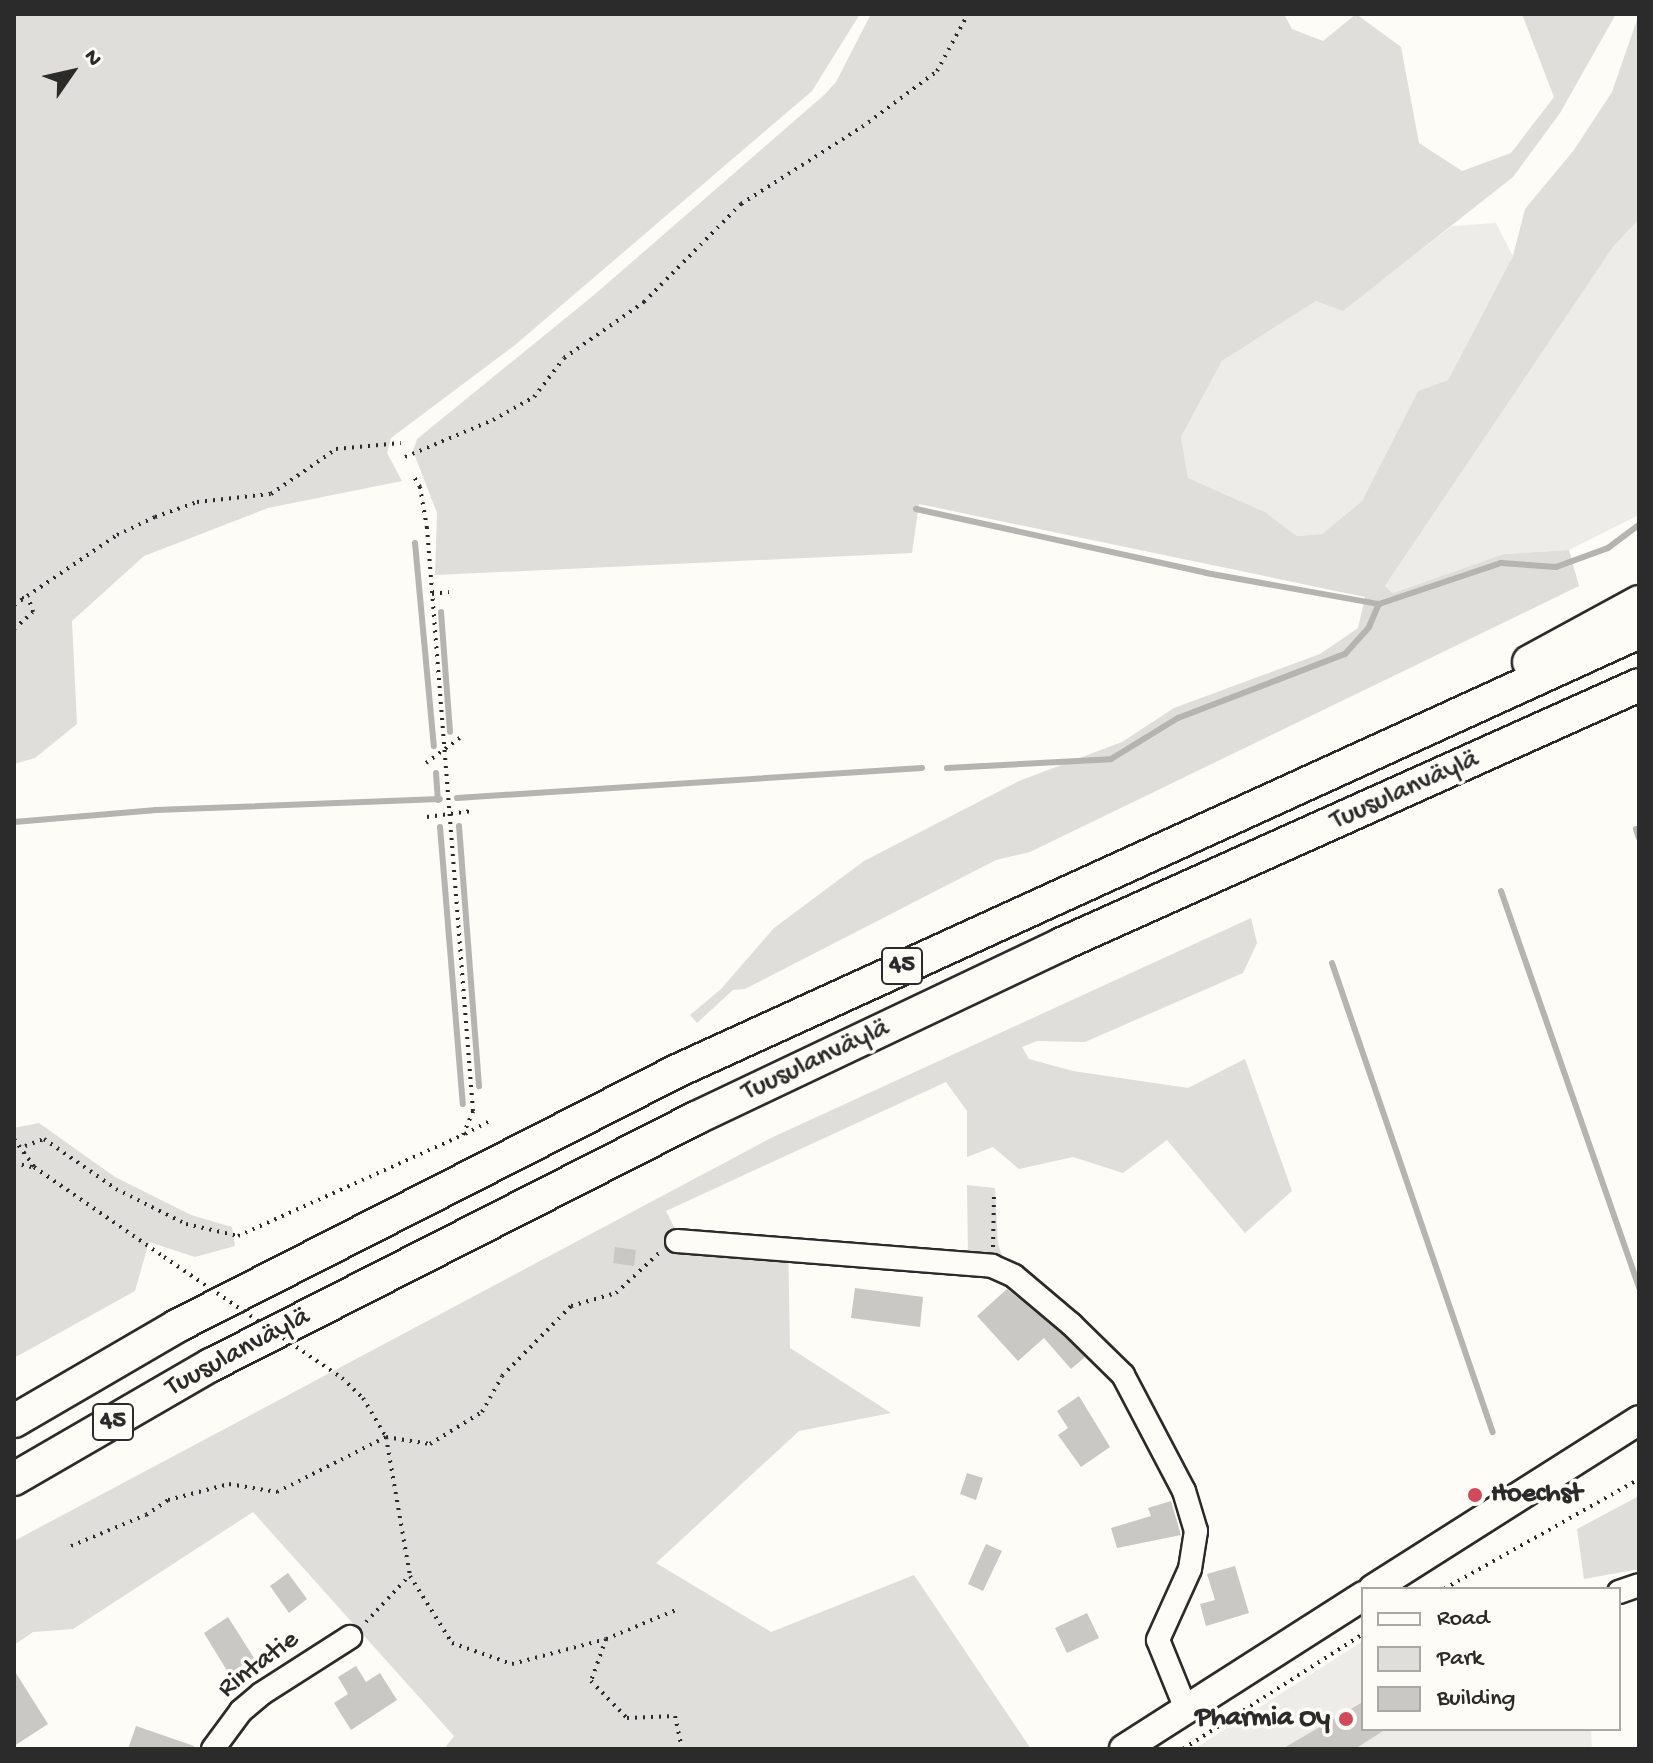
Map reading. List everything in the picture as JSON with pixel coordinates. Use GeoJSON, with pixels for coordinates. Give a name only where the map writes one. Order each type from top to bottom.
{"type":"FeatureCollection","features":[{"type":"Feature","properties":{"kind":"highway"},"geometry":{"type":"LineString","coordinates":[[1427,728],[1549,649],[1639,602]]}},
{"type":"Feature","properties":{"kind":"highway","name":"Tuusulanväylä"},"geometry":{"type":"LineString","coordinates":[[14,1421],[177,1326],[677,1071],[1639,632]]}},
{"type":"Feature","properties":{"kind":"highway","name":"Tuusulanväylä"},"geometry":{"type":"LineString","coordinates":[[14,1479],[211,1365],[696,1118],[1062,944],[1639,685]]}},
{"type":"Feature","properties":{"kind":"main road"},"geometry":{"type":"LineString","coordinates":[[1376,1587],[1639,1420]]}},
{"type":"Feature","properties":{"kind":"main road"},"geometry":{"type":"LineString","coordinates":[[1124,1749],[1361,1597]]}},
{"type":"Feature","properties":{"kind":"street"},"geometry":{"type":"LineString","coordinates":[[677,1241],[992,1266],[1014,1276],[1060,1314],[1123,1375],[1184,1491],[1196,1531],[1190,1569],[1158,1640],[1186,1709]]}},
{"type":"Feature","properties":{"kind":"street","name":"Rintatie"},"geometry":{"type":"LineString","coordinates":[[213,1749],[255,1699],[350,1637]]}},
{"type":"Feature","properties":{"kind":"path"},"geometry":{"type":"LineString","coordinates":[[405,457],[493,420],[534,397],[564,358],[644,302],[741,204],[862,127],[937,71],[968,14]]}},
{"type":"Feature","properties":{"kind":"path"},"geometry":{"type":"LineString","coordinates":[[14,605],[29,600],[117,535],[155,517],[197,502],[271,494],[336,449],[401,443]]}},
{"type":"Feature","properties":{"kind":"path"},"geometry":{"type":"LineString","coordinates":[[412,473],[420,487],[432,594],[473,1111],[463,1135]]}},
{"type":"Feature","properties":{"kind":"path"},"geometry":{"type":"LineString","coordinates":[[432,594],[449,592]]}},
{"type":"Feature","properties":{"kind":"path"},"geometry":{"type":"LineString","coordinates":[[14,596],[29,600]]}},
{"type":"Feature","properties":{"kind":"path"},"geometry":{"type":"LineString","coordinates":[[14,629],[33,612],[29,600]]}},
{"type":"Feature","properties":{"kind":"path"},"geometry":{"type":"LineString","coordinates":[[426,763],[461,737]]}},
{"type":"Feature","properties":{"kind":"path"},"geometry":{"type":"LineString","coordinates":[[427,817],[449,810],[472,811]]}},
{"type":"Feature","properties":{"kind":"path"},"geometry":{"type":"LineString","coordinates":[[24,1154],[25,1146],[44,1139],[116,1189],[186,1224],[238,1236],[491,1120]]}},
{"type":"Feature","properties":{"kind":"path"},"geometry":{"type":"LineString","coordinates":[[14,1139],[34,1167],[342,1378],[363,1398],[386,1437],[410,1576],[452,1643],[512,1664],[606,1639],[676,1610]]}},
{"type":"Feature","properties":{"kind":"path"},"geometry":{"type":"LineString","coordinates":[[14,1163],[34,1167]]}},
{"type":"Feature","properties":{"kind":"path"},"geometry":{"type":"LineString","coordinates":[[992,1266],[994,1197]]}},
{"type":"Feature","properties":{"kind":"path"},"geometry":{"type":"LineString","coordinates":[[71,1546],[146,1515],[168,1500],[229,1484],[277,1492],[386,1437],[430,1444],[482,1412],[502,1376],[571,1306],[616,1293],[649,1259],[677,1241]]}},
{"type":"Feature","properties":{"kind":"path"},"geometry":{"type":"LineString","coordinates":[[1448,1587],[1639,1479]]}},
{"type":"Feature","properties":{"kind":"path"},"geometry":{"type":"LineString","coordinates":[[350,1637],[410,1576]]}},
{"type":"Feature","properties":{"kind":"path"},"geometry":{"type":"LineString","coordinates":[[1183,1749],[1361,1635]]}},
{"type":"Feature","properties":{"kind":"path"},"geometry":{"type":"LineString","coordinates":[[606,1639],[591,1681],[627,1718],[675,1716],[682,1749]]}},
{"type":"Feature","properties":{"kind":"shaded area"},"geometry":{"type":"Polygon","coordinates":[[[1639,219],[1639,515],[1569,550],[1504,554],[1393,593],[1385,586],[1613,247],[1639,219]]]}},
{"type":"Feature","properties":{"kind":"shaded area"},"geometry":{"type":"Polygon","coordinates":[[[1496,223],[1513,256],[1448,380],[1418,391],[1362,501],[1322,534],[1297,536],[1265,512],[1188,478],[1181,437],[1222,361],[1316,301],[1343,310],[1452,226],[1496,223]]]}},
{"type":"Feature","properties":{"kind":"shaded area"},"geometry":{"type":"Polygon","coordinates":[[[1361,1642],[1361,1731],[1591,1731],[1592,1749],[1194,1749],[1361,1642]]]}},
{"type":"Feature","properties":{"kind":"green space"},"geometry":{"type":"Polygon","coordinates":[[[14,14],[860,14],[812,91],[515,345],[391,438],[387,453],[402,481],[268,508],[144,556],[72,621],[77,724],[35,758],[14,764],[14,14]]]}},
{"type":"Feature","properties":{"kind":"green space"},"geometry":{"type":"Polygon","coordinates":[[[871,14],[1284,14],[1292,29],[1323,41],[1356,14],[1401,47],[1419,143],[1462,171],[1511,153],[1554,97],[1522,14],[1616,14],[1560,113],[1513,177],[1343,311],[1316,301],[1222,361],[1181,437],[1188,478],[1265,512],[1297,536],[1322,534],[1362,501],[1418,391],[1448,380],[1513,256],[1525,209],[1574,150],[1612,92],[1639,14],[1639,219],[1613,247],[1385,586],[1393,593],[1504,554],[1569,550],[1579,586],[1030,852],[996,860],[745,989],[733,990],[697,1023],[690,1015],[721,989],[774,928],[864,861],[1019,781],[1122,742],[1174,708],[1320,654],[1358,628],[1365,597],[919,504],[912,553],[435,575],[437,513],[413,451],[417,439],[594,295],[824,95],[836,82],[871,14]]]}},
{"type":"Feature","properties":{"kind":"green space"},"geometry":{"type":"Polygon","coordinates":[[[1251,918],[1257,943],[1243,973],[1085,1042],[1037,1041],[1022,1047],[1029,1059],[1073,1071],[1188,1088],[1245,1059],[1292,1191],[1245,1233],[1167,1140],[1123,1173],[1073,1157],[1019,1169],[993,1147],[967,1157],[967,1111],[946,1082],[666,1211],[678,1235],[788,1239],[790,1348],[891,1413],[799,1431],[656,1563],[771,1632],[914,1575],[1031,1749],[444,1749],[454,1736],[253,1512],[73,1629],[33,1632],[14,1645],[14,1541],[773,1137],[1251,918]]]}},
{"type":"Feature","properties":{"kind":"green space"},"geometry":{"type":"Polygon","coordinates":[[[39,1123],[115,1177],[191,1215],[232,1227],[235,1246],[195,1257],[149,1242],[135,1291],[14,1358],[14,1128],[39,1123]]]}},
{"type":"Feature","properties":{"kind":"green space"},"geometry":{"type":"Polygon","coordinates":[[[967,1185],[995,1188],[998,1244],[1005,1263],[968,1257],[967,1185]]]}},
{"type":"Feature","properties":{"kind":"green space"},"geometry":{"type":"Polygon","coordinates":[[[1639,1496],[1639,1569],[1584,1579],[1577,1529],[1639,1496]]]}},
{"type":"Feature","properties":{"kind":"building"},"geometry":{"type":"Polygon","coordinates":[[[615,1247],[636,1250],[634,1266],[613,1263],[615,1247]]]}},
{"type":"Feature","properties":{"kind":"building"},"geometry":{"type":"Polygon","coordinates":[[[855,1288],[923,1297],[920,1327],[851,1318],[855,1288]]]}},
{"type":"Feature","properties":{"kind":"building"},"geometry":{"type":"Polygon","coordinates":[[[1007,1289],[1085,1357],[1071,1369],[1044,1338],[1018,1361],[977,1316],[1007,1289]]]}},
{"type":"Feature","properties":{"kind":"building"},"geometry":{"type":"Polygon","coordinates":[[[1079,1396],[1110,1447],[1081,1467],[1058,1435],[1068,1428],[1057,1411],[1079,1396]]]}},
{"type":"Feature","properties":{"kind":"building"},"geometry":{"type":"Polygon","coordinates":[[[967,1473],[983,1478],[976,1500],[960,1494],[967,1473]]]}},
{"type":"Feature","properties":{"kind":"building"},"geometry":{"type":"Polygon","coordinates":[[[1171,1501],[1181,1535],[1117,1548],[1111,1528],[1151,1516],[1148,1508],[1171,1501]]]}},
{"type":"Feature","properties":{"kind":"building"},"geometry":{"type":"Polygon","coordinates":[[[986,1544],[1002,1551],[983,1591],[968,1584],[986,1544]]]}},
{"type":"Feature","properties":{"kind":"building"},"geometry":{"type":"Polygon","coordinates":[[[1235,1566],[1249,1613],[1206,1626],[1200,1604],[1215,1600],[1207,1574],[1235,1566]]]}},
{"type":"Feature","properties":{"kind":"building"},"geometry":{"type":"Polygon","coordinates":[[[288,1573],[307,1599],[289,1613],[270,1586],[288,1573]]]}},
{"type":"Feature","properties":{"kind":"building"},"geometry":{"type":"Polygon","coordinates":[[[1087,1613],[1099,1638],[1067,1653],[1055,1628],[1087,1613]]]}},
{"type":"Feature","properties":{"kind":"building"},"geometry":{"type":"Polygon","coordinates":[[[228,1617],[254,1658],[229,1674],[204,1633],[228,1617]]]}},
{"type":"Feature","properties":{"kind":"building"},"geometry":{"type":"Polygon","coordinates":[[[356,1666],[366,1682],[380,1673],[397,1700],[351,1730],[334,1703],[348,1694],[338,1677],[356,1666]]]}},
{"type":"Feature","properties":{"kind":"building"},"geometry":{"type":"Polygon","coordinates":[[[14,1670],[48,1724],[14,1746],[14,1670]]]}},
{"type":"Feature","properties":{"kind":"building","name":"Pharmia Oy"},"geometry":{"type":"Polygon","coordinates":[[[1361,1703],[1361,1731],[1383,1731],[1355,1749],[1282,1749],[1361,1703]]]}},
{"type":"Feature","properties":{"kind":"building"},"geometry":{"type":"Polygon","coordinates":[[[136,1726],[194,1746],[193,1749],[128,1749],[136,1726]]]}},
{"type":"Feature","properties":{"kind":"waterway"},"geometry":{"type":"LineString","coordinates":[[916,509],[1206,573],[1379,604]]}},
{"type":"Feature","properties":{"kind":"waterway"},"geometry":{"type":"LineString","coordinates":[[947,768],[1111,759],[1178,718],[1345,654],[1369,627],[1379,604],[1501,563],[1556,567],[1608,548],[1639,525]]}},
{"type":"Feature","properties":{"kind":"waterway"},"geometry":{"type":"LineString","coordinates":[[415,543],[434,746]]}},
{"type":"Feature","properties":{"kind":"waterway"},"geometry":{"type":"LineString","coordinates":[[441,612],[450,732]]}},
{"type":"Feature","properties":{"kind":"waterway"},"geometry":{"type":"LineString","coordinates":[[457,798],[922,768]]}},
{"type":"Feature","properties":{"kind":"waterway"},"geometry":{"type":"LineString","coordinates":[[436,773],[438,800]]}},
{"type":"Feature","properties":{"kind":"waterway"},"geometry":{"type":"LineString","coordinates":[[14,822],[156,810],[440,799]]}},
{"type":"Feature","properties":{"kind":"waterway"},"geometry":{"type":"LineString","coordinates":[[459,826],[479,1086]]}},
{"type":"Feature","properties":{"kind":"waterway"},"geometry":{"type":"LineString","coordinates":[[440,827],[463,1104]]}},
{"type":"Feature","properties":{"kind":"waterway"},"geometry":{"type":"LineString","coordinates":[[1636,829],[1639,838]]}},
{"type":"Feature","properties":{"kind":"waterway"},"geometry":{"type":"LineString","coordinates":[[1501,891],[1639,1288]]}},
{"type":"Feature","properties":{"kind":"waterway"},"geometry":{"type":"LineString","coordinates":[[1332,963],[1493,1432]]}},
{"type":"Feature","properties":{"kind":"place","name":"Hoechst"},"geometry":{"type":"Point","coordinates":[1475,1495]}},
{"type":"Feature","properties":{"kind":"place","name":"Pharmia Oy"},"geometry":{"type":"Point","coordinates":[1346,1719]}}]}
